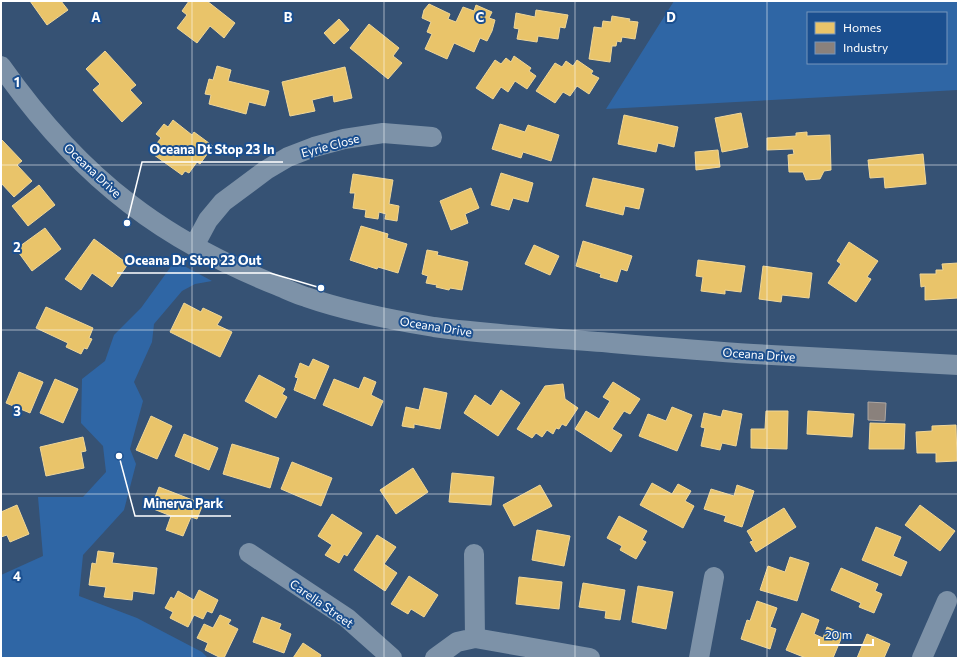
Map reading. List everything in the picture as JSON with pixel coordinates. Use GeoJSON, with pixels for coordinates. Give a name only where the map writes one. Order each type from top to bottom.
{"type":"FeatureCollection","features":[{"type":"Feature","properties":{"kind":"street","name":"Oceana Drive"},"geometry":{"type":"LineString","coordinates":[[1,66],[49,128],[101,180],[128,203],[164,229],[226,263],[305,297],[371,315],[432,326],[493,334],[752,354],[958,365]]}},
{"type":"Feature","properties":{"kind":"street","name":"Eyrie Close"},"geometry":{"type":"LineString","coordinates":[[194,246],[208,220],[223,202],[266,170],[288,157],[314,147],[357,137],[384,134],[432,136]]}},
{"type":"Feature","properties":{"kind":"street","name":"Carella Street"},"geometry":{"type":"LineString","coordinates":[[249,553],[347,618],[392,658]]}},
{"type":"Feature","properties":{"kind":"street"},"geometry":{"type":"LineString","coordinates":[[474,554],[475,638]]}},
{"type":"Feature","properties":{"kind":"street"},"geometry":{"type":"LineString","coordinates":[[699,658],[714,577]]}},
{"type":"Feature","properties":{"kind":"street"},"geometry":{"type":"LineString","coordinates":[[922,658],[947,601]]}},
{"type":"Feature","properties":{"kind":"street"},"geometry":{"type":"LineString","coordinates":[[435,658],[456,642],[475,638],[590,658]]}},
{"type":"Feature","properties":{"kind":"shaded area"},"geometry":{"type":"Polygon","coordinates":[[[674,1],[958,1],[958,90],[606,109],[674,1]]]}},
{"type":"Feature","properties":{"kind":"shaded area"},"geometry":{"type":"Polygon","coordinates":[[[175,261],[212,281],[195,284],[182,291],[154,324],[152,342],[134,382],[143,401],[130,449],[136,464],[124,510],[83,555],[79,596],[137,618],[202,652],[208,658],[1,658],[1,575],[43,556],[38,497],[83,497],[106,472],[103,446],[81,423],[82,379],[105,361],[114,335],[141,308],[175,261]]]}},
{"type":"Feature","properties":{"kind":"building: Homes"},"geometry":{"type":"Polygon","coordinates":[[[30,1],[61,1],[68,10],[47,25],[30,1]]]}},
{"type":"Feature","properties":{"kind":"building: Homes"},"geometry":{"type":"Polygon","coordinates":[[[189,1],[207,1],[235,23],[224,38],[210,26],[197,43],[177,28],[187,15],[182,11],[189,1]]]}},
{"type":"Feature","properties":{"kind":"building: Homes"},"geometry":{"type":"Polygon","coordinates":[[[429,4],[450,14],[448,19],[456,22],[463,7],[474,11],[476,5],[492,12],[489,18],[495,20],[487,41],[480,38],[474,52],[454,43],[447,59],[425,49],[432,34],[427,32],[431,22],[422,18],[424,10],[429,4]]]}},
{"type":"Feature","properties":{"kind":"building: Homes"},"geometry":{"type":"Polygon","coordinates":[[[536,10],[568,15],[565,28],[560,27],[558,39],[538,36],[537,42],[517,39],[519,29],[514,28],[516,13],[535,17],[536,10]]]}},
{"type":"Feature","properties":{"kind":"building: Homes"},"geometry":{"type":"Polygon","coordinates":[[[612,16],[638,22],[635,39],[622,37],[621,42],[617,41],[616,46],[612,46],[610,62],[589,59],[594,27],[602,28],[603,21],[611,22],[612,16]]]}},
{"type":"Feature","properties":{"kind":"building: Homes"},"geometry":{"type":"Polygon","coordinates":[[[339,19],[349,30],[334,44],[324,33],[339,19]]]}},
{"type":"Feature","properties":{"kind":"building: Homes"},"geometry":{"type":"Polygon","coordinates":[[[369,24],[399,48],[393,56],[402,63],[388,79],[350,48],[369,24]]]}},
{"type":"Feature","properties":{"kind":"building: Homes"},"geometry":{"type":"Polygon","coordinates":[[[105,51],[136,85],[130,90],[142,103],[122,122],[93,90],[100,84],[86,69],[105,51]]]}},
{"type":"Feature","properties":{"kind":"building: Homes"},"geometry":{"type":"Polygon","coordinates":[[[514,56],[531,68],[529,71],[536,76],[527,89],[515,81],[508,92],[501,87],[493,99],[476,88],[495,60],[501,64],[506,58],[511,62],[514,56]]]}},
{"type":"Feature","properties":{"kind":"building: Homes"},"geometry":{"type":"Polygon","coordinates":[[[577,60],[593,71],[591,74],[599,78],[589,94],[577,86],[570,96],[563,92],[555,103],[536,91],[555,63],[562,67],[566,61],[573,66],[577,60]]]}},
{"type":"Feature","properties":{"kind":"building: Homes"},"geometry":{"type":"Polygon","coordinates":[[[217,66],[231,70],[228,81],[269,91],[265,106],[249,102],[246,114],[209,104],[211,95],[205,94],[209,79],[213,80],[217,66]]]}},
{"type":"Feature","properties":{"kind":"building: Homes"},"geometry":{"type":"Polygon","coordinates":[[[345,67],[352,98],[334,102],[333,95],[312,100],[315,111],[290,116],[282,82],[345,67]]]}},
{"type":"Feature","properties":{"kind":"building: Homes"},"geometry":{"type":"Polygon","coordinates":[[[741,113],[748,147],[722,152],[715,118],[741,113]]]}},
{"type":"Feature","properties":{"kind":"building: Homes"},"geometry":{"type":"Polygon","coordinates":[[[624,115],[678,127],[674,147],[658,143],[656,152],[618,144],[624,115]]]}},
{"type":"Feature","properties":{"kind":"building: Homes"},"geometry":{"type":"Polygon","coordinates":[[[173,120],[192,135],[194,132],[213,146],[200,164],[197,162],[189,173],[185,171],[182,175],[150,152],[161,138],[156,134],[164,124],[168,127],[173,120]]]}},
{"type":"Feature","properties":{"kind":"building: Homes"},"geometry":{"type":"Polygon","coordinates":[[[500,124],[525,132],[528,125],[559,135],[551,161],[523,152],[521,158],[492,149],[500,124]]]}},
{"type":"Feature","properties":{"kind":"building: Homes"},"geometry":{"type":"Polygon","coordinates":[[[807,132],[807,136],[830,135],[831,170],[824,171],[820,179],[806,180],[803,172],[789,172],[788,155],[794,154],[793,149],[767,150],[767,138],[796,136],[796,133],[807,132]]]}},
{"type":"Feature","properties":{"kind":"building: Homes"},"geometry":{"type":"Polygon","coordinates":[[[2,140],[22,161],[17,165],[32,181],[14,197],[1,183],[2,140]]]}},
{"type":"Feature","properties":{"kind":"building: Homes"},"geometry":{"type":"Polygon","coordinates":[[[718,150],[720,167],[696,170],[695,152],[718,150]]]}},
{"type":"Feature","properties":{"kind":"building: Homes"},"geometry":{"type":"Polygon","coordinates":[[[923,154],[926,184],[885,188],[884,177],[870,178],[868,160],[923,154]]]}},
{"type":"Feature","properties":{"kind":"building: Homes"},"geometry":{"type":"Polygon","coordinates":[[[501,173],[533,183],[528,202],[513,198],[509,210],[491,205],[501,173]]]}},
{"type":"Feature","properties":{"kind":"building: Homes"},"geometry":{"type":"Polygon","coordinates":[[[353,174],[393,180],[389,204],[399,206],[397,221],[385,219],[386,214],[379,212],[378,219],[365,217],[366,210],[353,208],[355,193],[350,193],[353,174]]]}},
{"type":"Feature","properties":{"kind":"building: Homes"},"geometry":{"type":"Polygon","coordinates":[[[593,178],[644,189],[639,209],[625,206],[623,215],[586,206],[593,178]]]}},
{"type":"Feature","properties":{"kind":"building: Homes"},"geometry":{"type":"Polygon","coordinates":[[[39,185],[55,205],[28,226],[12,206],[39,185]]]}},
{"type":"Feature","properties":{"kind":"building: Homes"},"geometry":{"type":"Polygon","coordinates":[[[471,188],[479,208],[465,214],[468,223],[451,230],[440,201],[471,188]]]}},
{"type":"Feature","properties":{"kind":"building: Homes"},"geometry":{"type":"Polygon","coordinates":[[[361,226],[388,234],[387,238],[407,244],[398,273],[378,267],[377,269],[350,260],[361,226]]]}},
{"type":"Feature","properties":{"kind":"building: Homes"},"geometry":{"type":"Polygon","coordinates":[[[45,228],[61,249],[32,271],[16,249],[45,228]]]}},
{"type":"Feature","properties":{"kind":"building: Homes"},"geometry":{"type":"Polygon","coordinates":[[[94,239],[128,264],[112,287],[92,273],[81,290],[65,279],[94,239]]]}},
{"type":"Feature","properties":{"kind":"building: Homes"},"geometry":{"type":"Polygon","coordinates":[[[583,241],[632,256],[627,271],[621,269],[617,282],[600,277],[601,274],[576,266],[583,241]]]}},
{"type":"Feature","properties":{"kind":"building: Homes"},"geometry":{"type":"Polygon","coordinates":[[[849,242],[878,261],[867,277],[871,279],[856,302],[828,283],[841,264],[837,261],[849,242]]]}},
{"type":"Feature","properties":{"kind":"building: Homes"},"geometry":{"type":"Polygon","coordinates":[[[534,245],[559,256],[550,275],[525,264],[534,245]]]}},
{"type":"Feature","properties":{"kind":"building: Homes"},"geometry":{"type":"Polygon","coordinates":[[[427,250],[438,252],[437,255],[468,262],[462,290],[450,288],[449,290],[436,287],[437,285],[426,283],[428,276],[422,274],[427,250]]]}},
{"type":"Feature","properties":{"kind":"building: Homes"},"geometry":{"type":"Polygon","coordinates":[[[698,260],[745,266],[741,292],[725,290],[725,294],[701,291],[703,277],[696,276],[698,260]]]}},
{"type":"Feature","properties":{"kind":"building: Homes"},"geometry":{"type":"Polygon","coordinates":[[[958,263],[958,298],[925,300],[925,286],[921,287],[920,274],[936,274],[936,270],[943,270],[942,264],[958,263]]]}},
{"type":"Feature","properties":{"kind":"building: Homes"},"geometry":{"type":"Polygon","coordinates":[[[763,266],[812,273],[809,298],[782,295],[781,302],[759,299],[763,266]]]}},
{"type":"Feature","properties":{"kind":"building: Homes"},"geometry":{"type":"Polygon","coordinates":[[[184,303],[201,312],[203,308],[222,317],[217,325],[232,332],[220,357],[170,332],[184,303]]]}},
{"type":"Feature","properties":{"kind":"building: Homes"},"geometry":{"type":"Polygon","coordinates":[[[46,307],[93,328],[89,338],[92,339],[87,349],[84,348],[81,354],[66,347],[68,343],[36,328],[46,307]]]}},
{"type":"Feature","properties":{"kind":"building: Homes"},"geometry":{"type":"Polygon","coordinates":[[[313,359],[329,366],[315,399],[294,390],[298,378],[295,377],[300,363],[309,367],[313,359]]]}},
{"type":"Feature","properties":{"kind":"building: Homes"},"geometry":{"type":"Polygon","coordinates":[[[19,372],[43,382],[30,413],[6,403],[19,372]]]}},
{"type":"Feature","properties":{"kind":"building: Homes"},"geometry":{"type":"Polygon","coordinates":[[[259,375],[285,389],[282,394],[287,397],[276,418],[245,401],[259,375]]]}},
{"type":"Feature","properties":{"kind":"building: Homes"},"geometry":{"type":"Polygon","coordinates":[[[364,377],[376,382],[371,395],[383,401],[372,426],[323,405],[334,379],[359,389],[364,377]]]}},
{"type":"Feature","properties":{"kind":"building: Homes"},"geometry":{"type":"Polygon","coordinates":[[[55,379],[78,389],[63,423],[40,413],[55,379]]]}},
{"type":"Feature","properties":{"kind":"building: Homes"},"geometry":{"type":"Polygon","coordinates":[[[613,382],[640,399],[630,414],[624,411],[612,429],[622,435],[611,452],[575,429],[586,411],[599,419],[610,401],[603,397],[613,382]]]}},
{"type":"Feature","properties":{"kind":"building: Homes"},"geometry":{"type":"Polygon","coordinates":[[[563,384],[565,399],[578,408],[566,426],[562,424],[559,429],[556,428],[553,434],[547,430],[542,437],[536,433],[532,438],[517,429],[545,386],[563,384]]]}},
{"type":"Feature","properties":{"kind":"building: Homes"},"geometry":{"type":"Polygon","coordinates":[[[424,388],[447,393],[440,429],[414,424],[414,428],[402,426],[406,407],[419,410],[424,388]]]}},
{"type":"Feature","properties":{"kind":"building: Homes"},"geometry":{"type":"Polygon","coordinates":[[[501,390],[520,403],[498,436],[464,413],[475,395],[491,406],[501,390]]]}},
{"type":"Feature","properties":{"kind":"building: Homes"},"geometry":{"type":"Polygon","coordinates":[[[672,407],[692,415],[677,451],[639,436],[648,414],[666,421],[672,407]]]}},
{"type":"Feature","properties":{"kind":"building: Homes"},"geometry":{"type":"Polygon","coordinates":[[[723,410],[742,414],[736,446],[722,443],[720,450],[701,446],[705,428],[701,427],[704,413],[721,417],[723,410]]]}},
{"type":"Feature","properties":{"kind":"building: Homes"},"geometry":{"type":"Polygon","coordinates":[[[766,411],[788,411],[787,449],[751,448],[751,429],[765,429],[766,411]]]}},
{"type":"Feature","properties":{"kind":"building: Homes"},"geometry":{"type":"Polygon","coordinates":[[[808,411],[854,414],[852,437],[807,434],[808,411]]]}},
{"type":"Feature","properties":{"kind":"building: Homes"},"geometry":{"type":"Polygon","coordinates":[[[151,416],[172,426],[157,459],[136,450],[151,416]]]}},
{"type":"Feature","properties":{"kind":"building: Homes"},"geometry":{"type":"Polygon","coordinates":[[[870,423],[905,424],[904,449],[869,449],[870,423]]]}},
{"type":"Feature","properties":{"kind":"building: Homes"},"geometry":{"type":"Polygon","coordinates":[[[956,425],[957,461],[936,462],[936,453],[917,453],[916,432],[932,431],[932,426],[956,425]]]}},
{"type":"Feature","properties":{"kind":"building: Homes"},"geometry":{"type":"Polygon","coordinates":[[[184,434],[218,448],[209,470],[175,456],[184,434]]]}},
{"type":"Feature","properties":{"kind":"building: Homes"},"geometry":{"type":"Polygon","coordinates":[[[83,437],[86,451],[81,452],[84,468],[46,476],[40,447],[83,437]]]}},
{"type":"Feature","properties":{"kind":"building: Homes"},"geometry":{"type":"Polygon","coordinates":[[[232,444],[279,458],[270,488],[223,474],[232,444]]]}},
{"type":"Feature","properties":{"kind":"building: Homes"},"geometry":{"type":"Polygon","coordinates":[[[292,462],[332,478],[321,506],[281,489],[292,462]]]}},
{"type":"Feature","properties":{"kind":"building: Homes"},"geometry":{"type":"Polygon","coordinates":[[[413,468],[428,492],[396,514],[380,490],[413,468]]]}},
{"type":"Feature","properties":{"kind":"building: Homes"},"geometry":{"type":"Polygon","coordinates":[[[452,473],[494,477],[491,505],[449,502],[452,473]]]}},
{"type":"Feature","properties":{"kind":"building: Homes"},"geometry":{"type":"Polygon","coordinates":[[[652,483],[672,494],[678,484],[691,491],[685,501],[694,506],[683,528],[640,505],[652,483]]]}},
{"type":"Feature","properties":{"kind":"building: Homes"},"geometry":{"type":"Polygon","coordinates":[[[540,485],[552,506],[514,526],[503,505],[540,485]]]}},
{"type":"Feature","properties":{"kind":"building: Homes"},"geometry":{"type":"Polygon","coordinates":[[[737,485],[754,491],[742,527],[724,521],[726,516],[704,509],[711,489],[734,496],[737,485]]]}},
{"type":"Feature","properties":{"kind":"building: Homes"},"geometry":{"type":"Polygon","coordinates":[[[159,487],[203,504],[197,519],[191,517],[183,536],[166,530],[171,516],[151,508],[159,487]]]}},
{"type":"Feature","properties":{"kind":"building: Homes"},"geometry":{"type":"Polygon","coordinates":[[[17,505],[29,534],[10,542],[7,535],[1,537],[1,512],[17,505]]]}},
{"type":"Feature","properties":{"kind":"building: Homes"},"geometry":{"type":"Polygon","coordinates":[[[920,505],[955,531],[940,551],[905,525],[920,505]]]}},
{"type":"Feature","properties":{"kind":"building: Homes"},"geometry":{"type":"Polygon","coordinates":[[[784,508],[796,527],[756,552],[750,542],[753,541],[747,531],[784,508]]]}},
{"type":"Feature","properties":{"kind":"building: Homes"},"geometry":{"type":"Polygon","coordinates":[[[332,514],[362,533],[347,556],[344,554],[339,563],[325,555],[332,545],[318,536],[332,514]]]}},
{"type":"Feature","properties":{"kind":"building: Homes"},"geometry":{"type":"Polygon","coordinates":[[[619,516],[647,531],[642,540],[646,542],[636,559],[620,550],[622,546],[607,538],[619,516]]]}},
{"type":"Feature","properties":{"kind":"building: Homes"},"geometry":{"type":"Polygon","coordinates":[[[876,527],[901,537],[893,556],[907,562],[901,576],[862,560],[876,527]]]}},
{"type":"Feature","properties":{"kind":"building: Homes"},"geometry":{"type":"Polygon","coordinates":[[[537,530],[570,536],[564,566],[532,560],[537,530]]]}},
{"type":"Feature","properties":{"kind":"building: Homes"},"geometry":{"type":"Polygon","coordinates":[[[377,535],[396,547],[384,564],[397,573],[385,591],[354,570],[377,535]]]}},
{"type":"Feature","properties":{"kind":"building: Homes"},"geometry":{"type":"Polygon","coordinates":[[[98,551],[114,553],[112,563],[157,568],[154,594],[133,591],[132,600],[104,597],[106,587],[89,585],[92,563],[96,564],[98,551]]]}},
{"type":"Feature","properties":{"kind":"building: Homes"},"geometry":{"type":"Polygon","coordinates":[[[790,557],[809,563],[797,601],[760,590],[768,566],[785,572],[790,557]]]}},
{"type":"Feature","properties":{"kind":"building: Homes"},"geometry":{"type":"Polygon","coordinates":[[[841,568],[878,584],[875,591],[882,594],[874,613],[859,607],[861,603],[831,590],[841,568]]]}},
{"type":"Feature","properties":{"kind":"building: Homes"},"geometry":{"type":"Polygon","coordinates":[[[409,576],[438,595],[424,617],[411,609],[408,614],[391,604],[409,576]]]}},
{"type":"Feature","properties":{"kind":"building: Homes"},"geometry":{"type":"Polygon","coordinates":[[[519,577],[562,582],[559,609],[516,604],[519,577]]]}},
{"type":"Feature","properties":{"kind":"building: Homes"},"geometry":{"type":"Polygon","coordinates":[[[583,583],[625,590],[620,620],[605,618],[606,611],[579,607],[583,583]]]}},
{"type":"Feature","properties":{"kind":"building: Homes"},"geometry":{"type":"Polygon","coordinates":[[[638,586],[673,592],[666,629],[632,622],[638,586]]]}},
{"type":"Feature","properties":{"kind":"building: Homes"},"geometry":{"type":"Polygon","coordinates":[[[199,590],[218,600],[212,613],[207,611],[203,619],[194,615],[188,627],[170,618],[173,612],[165,608],[171,597],[174,599],[178,591],[194,600],[199,590]]]}},
{"type":"Feature","properties":{"kind":"building: Homes"},"geometry":{"type":"Polygon","coordinates":[[[757,601],[777,608],[770,627],[776,629],[770,649],[741,639],[747,620],[750,621],[757,601]]]}},
{"type":"Feature","properties":{"kind":"building: Homes"},"geometry":{"type":"Polygon","coordinates":[[[802,613],[819,620],[814,634],[823,638],[827,627],[843,634],[833,658],[806,658],[786,650],[802,613]]]}},
{"type":"Feature","properties":{"kind":"building: Homes"},"geometry":{"type":"Polygon","coordinates":[[[220,615],[231,620],[228,624],[238,629],[224,658],[205,650],[208,643],[197,638],[204,624],[213,628],[220,615]]]}},
{"type":"Feature","properties":{"kind":"building: Homes"},"geometry":{"type":"Polygon","coordinates":[[[262,617],[281,624],[279,629],[291,634],[284,653],[253,642],[262,617]]]}},
{"type":"Feature","properties":{"kind":"building: Homes"},"geometry":{"type":"Polygon","coordinates":[[[867,634],[890,644],[884,658],[857,658],[867,634]]]}},
{"type":"Feature","properties":{"kind":"building: Homes"},"geometry":{"type":"Polygon","coordinates":[[[303,643],[321,655],[321,658],[293,658],[303,643]]]}},
{"type":"Feature","properties":{"kind":"building: Industry"},"geometry":{"type":"Polygon","coordinates":[[[868,402],[886,403],[885,421],[868,420],[868,402]]]}},
{"type":"Feature","properties":{"kind":"place","name":"Oceana Dt Stop 23 In"},"geometry":{"type":"Point","coordinates":[127,223]}},
{"type":"Feature","properties":{"kind":"place","name":"Oceana Dr Stop 23 Out"},"geometry":{"type":"Point","coordinates":[321,288]}},
{"type":"Feature","properties":{"kind":"place","name":"Minerva Park"},"geometry":{"type":"Point","coordinates":[119,456]}}]}
